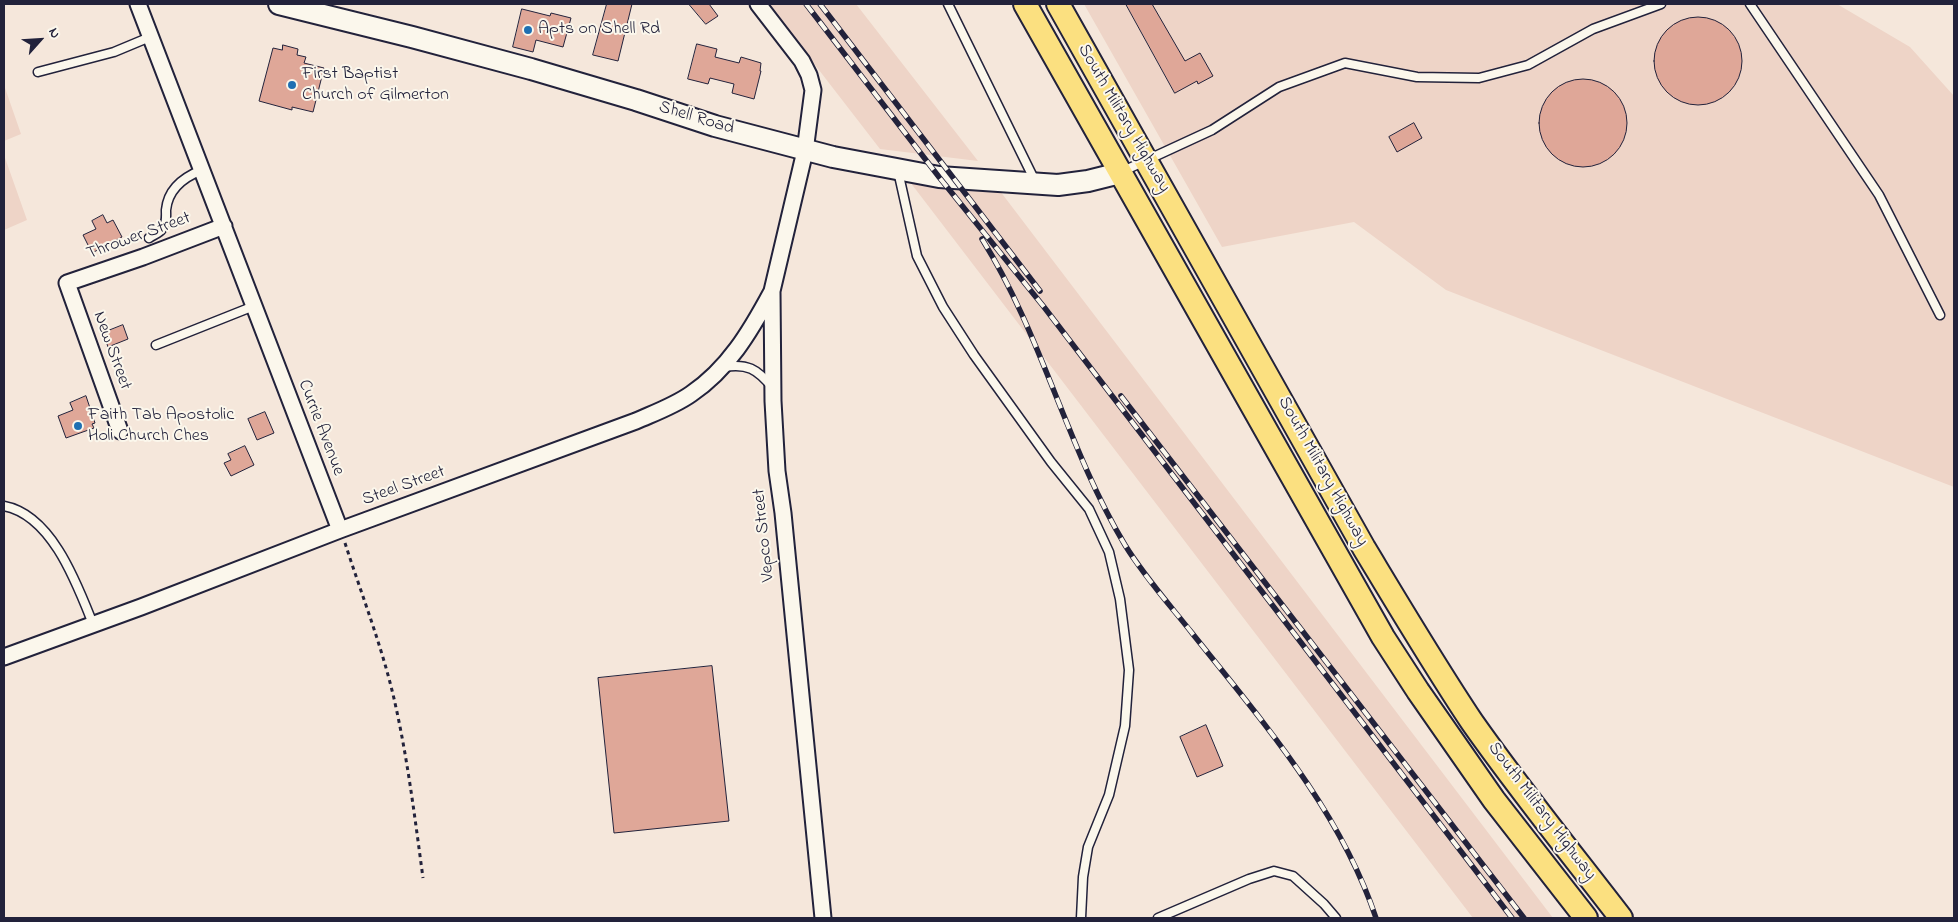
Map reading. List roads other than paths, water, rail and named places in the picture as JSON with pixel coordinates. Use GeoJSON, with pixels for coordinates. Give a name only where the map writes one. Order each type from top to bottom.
{"type":"FeatureCollection","features":[{"type":"Feature","properties":{"kind":"main road","name":"South Military Highway"},"geometry":{"type":"LineString","coordinates":[[1025,4],[1383,636],[1418,691],[1494,800],[1586,918]]}},
{"type":"Feature","properties":{"kind":"main road","name":"South Military Highway"},"geometry":{"type":"LineString","coordinates":[[1058,4],[1364,548],[1416,636],[1479,730],[1621,918]]}},
{"type":"Feature","properties":{"kind":"street","name":"Currie Avenue"},"geometry":{"type":"LineString","coordinates":[[138,4],[340,530]]}},
{"type":"Feature","properties":{"kind":"street","name":"Shell Road"},"geometry":{"type":"LineString","coordinates":[[279,4],[318,9],[531,69],[715,126],[805,151],[939,177],[1058,185],[1088,181],[1120,173]]}},
{"type":"Feature","properties":{"kind":"street","name":"Vepco Street"},"geometry":{"type":"LineString","coordinates":[[758,4],[802,61],[809,75],[813,90],[805,151],[772,291],[773,388],[777,472],[823,918]]}},
{"type":"Feature","properties":{"kind":"street","name":"Thrower Street"},"geometry":{"type":"LineString","coordinates":[[67,283],[224,226]]}},
{"type":"Feature","properties":{"kind":"street","name":"New Street"},"geometry":{"type":"LineString","coordinates":[[67,283],[120,431]]}},
{"type":"Feature","properties":{"kind":"street","name":"Steel Street"},"geometry":{"type":"LineString","coordinates":[[4,657],[636,420],[690,395],[722,368],[734,353],[754,324],[772,291]]}},
{"type":"Feature","properties":{"kind":"lane"},"geometry":{"type":"LineString","coordinates":[[948,4],[1036,183]]}},
{"type":"Feature","properties":{"kind":"lane"},"geometry":{"type":"LineString","coordinates":[[1120,173],[1146,159],[1212,130],[1279,87],[1345,63],[1417,76],[1479,78],[1528,65],[1594,29],[1661,4]]}},
{"type":"Feature","properties":{"kind":"lane"},"geometry":{"type":"LineString","coordinates":[[1750,4],[1879,195],[1940,315]]}},
{"type":"Feature","properties":{"kind":"lane"},"geometry":{"type":"LineString","coordinates":[[38,72],[114,52],[150,37]]}},
{"type":"Feature","properties":{"kind":"lane"},"geometry":{"type":"LineString","coordinates":[[897,169],[917,256],[943,307],[974,355],[1040,447],[1089,509],[1109,552],[1120,599],[1129,670],[1125,726],[1109,796],[1088,847],[1083,877],[1081,918]]}},
{"type":"Feature","properties":{"kind":"lane"},"geometry":{"type":"LineString","coordinates":[[149,238],[162,231],[167,220],[168,199],[175,186],[190,175],[202,170]]}},
{"type":"Feature","properties":{"kind":"lane"},"geometry":{"type":"LineString","coordinates":[[156,345],[254,306]]}},
{"type":"Feature","properties":{"kind":"lane"},"geometry":{"type":"LineString","coordinates":[[722,368],[740,364],[753,370],[773,388]]}},
{"type":"Feature","properties":{"kind":"lane"},"geometry":{"type":"LineString","coordinates":[[4,506],[16,508],[36,523],[58,550],[71,570],[93,624]]}},
{"type":"Feature","properties":{"kind":"lane"},"geometry":{"type":"LineString","coordinates":[[1158,918],[1249,879],[1274,871],[1293,876],[1324,904],[1336,918]]}},
{"type":"Feature","properties":{"kind":"railway"},"geometry":{"type":"LineString","coordinates":[[806,4],[939,177],[1044,307],[1512,918]]}},
{"type":"Feature","properties":{"kind":"railway"},"geometry":{"type":"LineString","coordinates":[[820,4],[1040,291]]}},
{"type":"Feature","properties":{"kind":"railway"},"geometry":{"type":"LineString","coordinates":[[982,239],[1022,314],[1087,470],[1125,545],[1148,579],[1245,699],[1297,768],[1342,840],[1361,878],[1376,918]]}},
{"type":"Feature","properties":{"kind":"railway"},"geometry":{"type":"LineString","coordinates":[[1121,396],[1524,918]]}},
{"type":"Feature","properties":{"kind":"place","name":"Apts on Shell Rd"},"geometry":{"type":"Point","coordinates":[528,30]}},
{"type":"Feature","properties":{"kind":"place","name":"First Baptist Church of Gilmerton"},"geometry":{"type":"Point","coordinates":[292,85]}},
{"type":"Feature","properties":{"kind":"place","name":"Faith Tab Apostolic Holi Church Ches"},"geometry":{"type":"Point","coordinates":[78,426]}}]}
